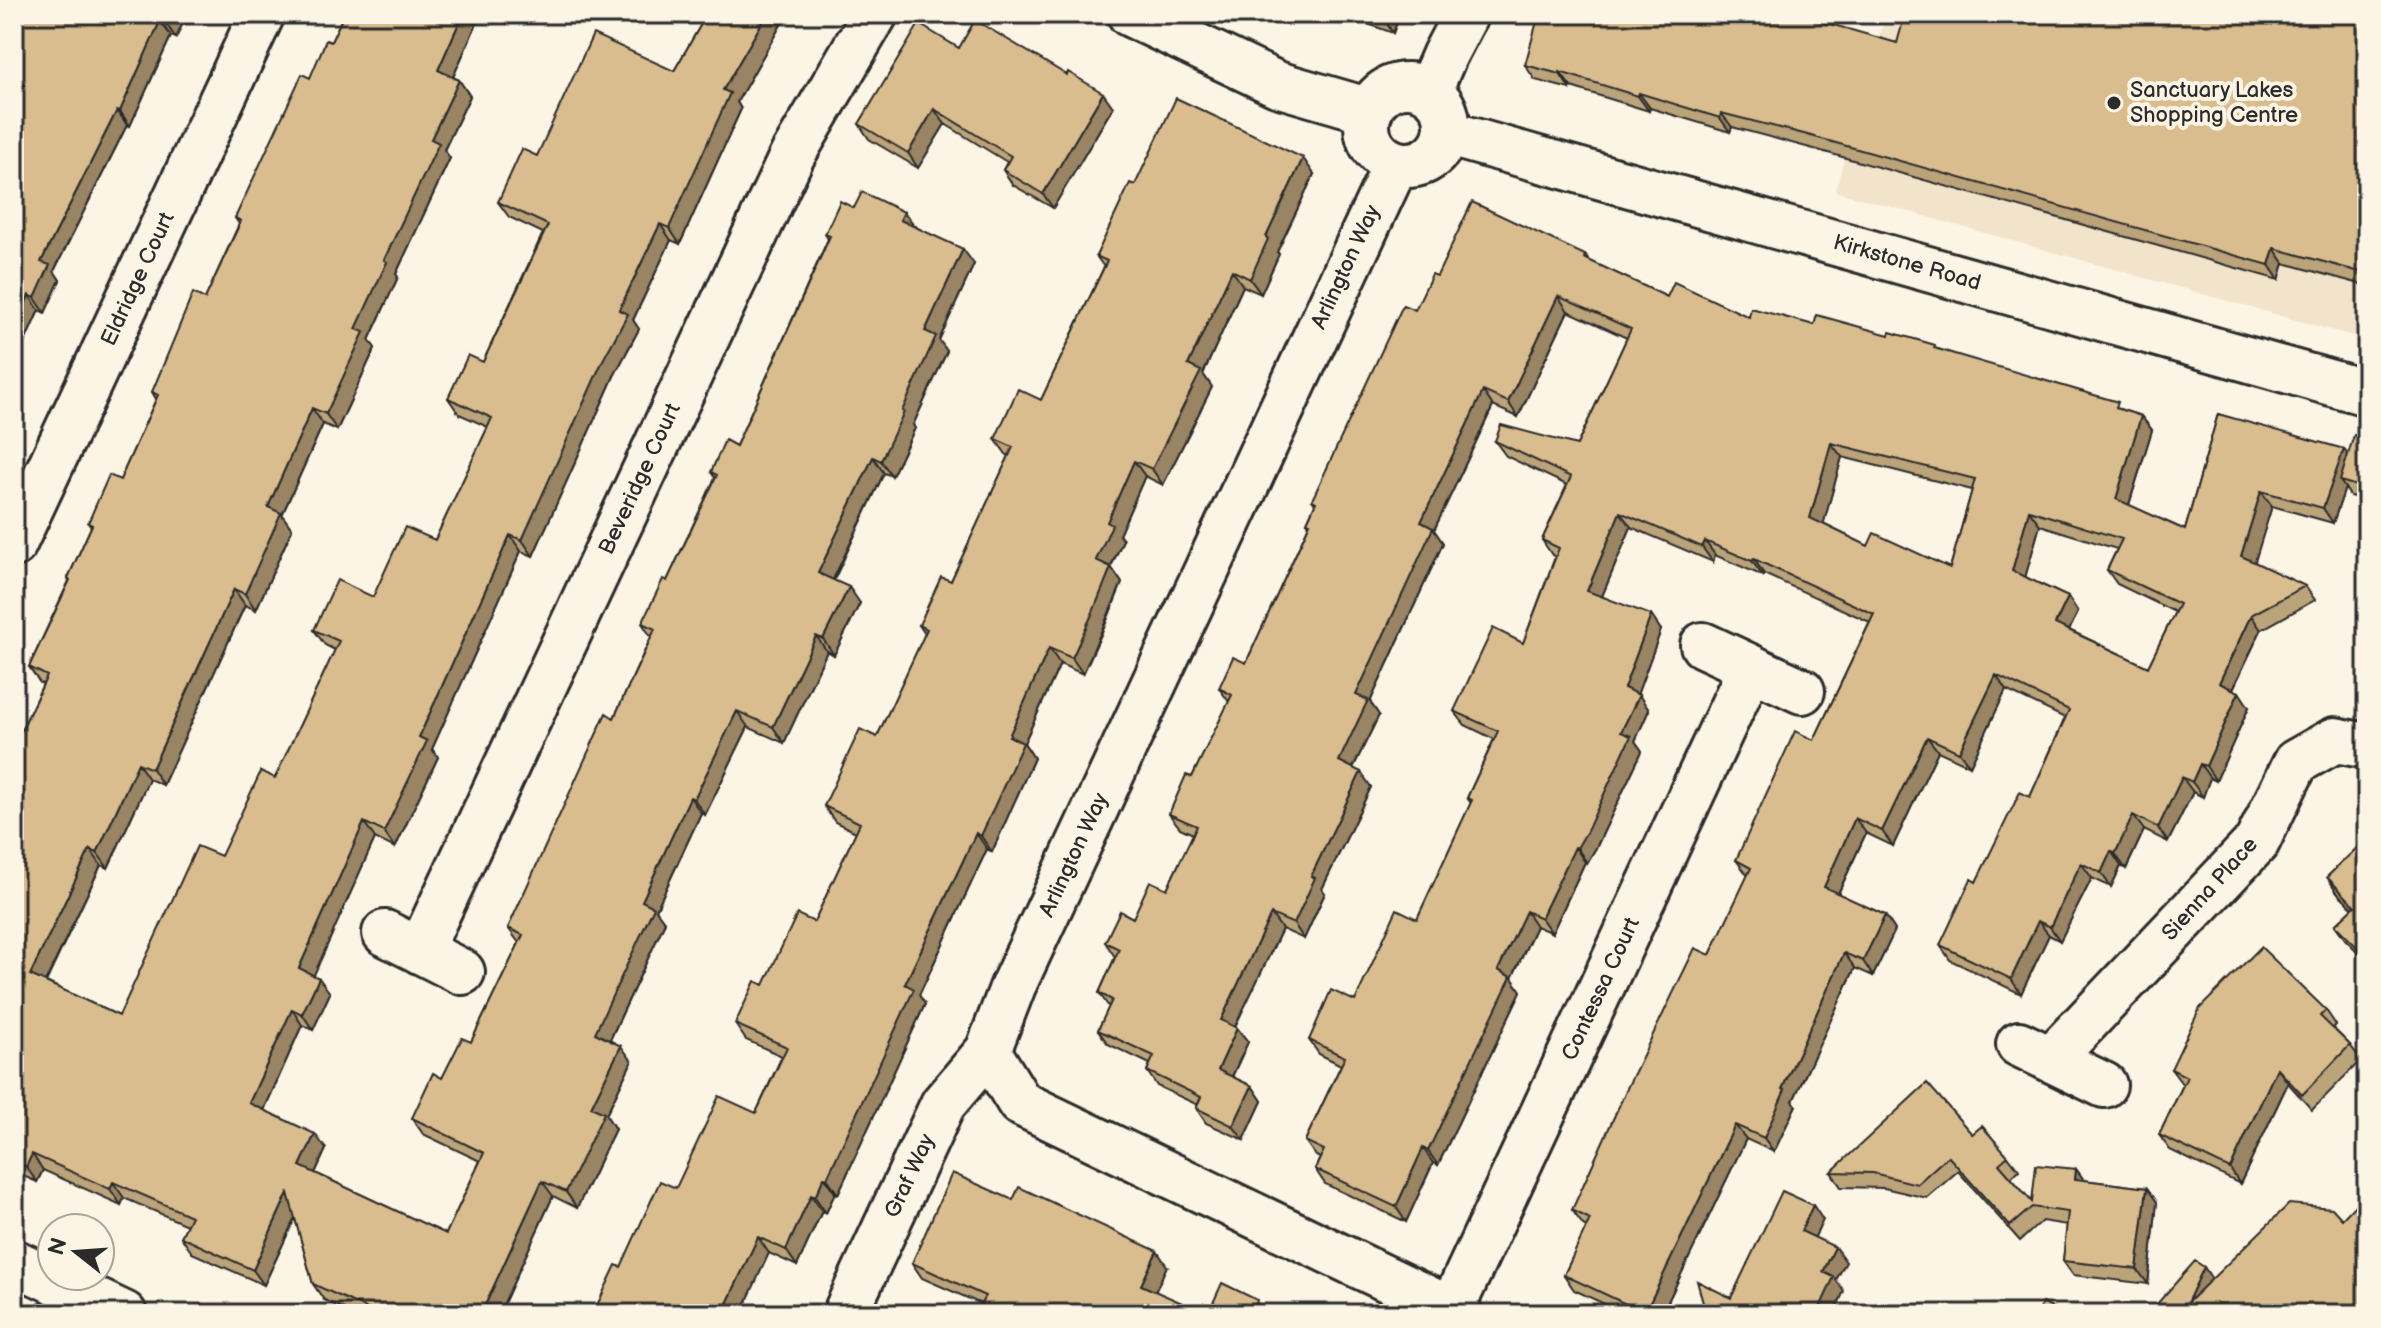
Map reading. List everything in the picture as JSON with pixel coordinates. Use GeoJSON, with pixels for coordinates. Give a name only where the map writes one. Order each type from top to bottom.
{"type":"FeatureCollection","features":[{"type":"Feature","properties":{"kind":"street","name":"Eldridge Court"},"geometry":{"type":"LineString","coordinates":[[14,544],[262,14]]}},
{"type":"Feature","properties":{"kind":"street","name":"Beveridge Court"},"geometry":{"type":"LineString","coordinates":[[462,972],[402,942],[792,156],[875,14]]}},
{"type":"Feature","properties":{"kind":"street"},"geometry":{"type":"LineString","coordinates":[[1130,14],[1277,84],[1370,111]]}},
{"type":"Feature","properties":{"kind":"street"},"geometry":{"type":"LineString","coordinates":[[1429,91],[1466,14]]}},
{"type":"Feature","properties":{"kind":"street"},"geometry":{"type":"LineString","coordinates":[[1419,86],[1437,97],[1446,114],[1446,133],[1442,145],[1433,156],[1422,162],[1396,164],[1375,149],[1369,136],[1370,111],[1376,100],[1395,87],[1419,86]]}},
{"type":"Feature","properties":{"kind":"street","name":"Kirkstone Road"},"geometry":{"type":"LineString","coordinates":[[1446,133],[2367,393]]}},
{"type":"Feature","properties":{"kind":"street","name":"Arlington Way"},"geometry":{"type":"LineString","coordinates":[[988,1051],[1019,972],[1396,164]]}},
{"type":"Feature","properties":{"kind":"street"},"geometry":{"type":"LineString","coordinates":[[1703,645],[1802,691]]}},
{"type":"Feature","properties":{"kind":"street","name":"Contessa Court"},"geometry":{"type":"LineString","coordinates":[[1456,1312],[1750,669]]}},
{"type":"Feature","properties":{"kind":"street","name":"Sienna Place"},"geometry":{"type":"LineString","coordinates":[[2104,1085],[2035,1052],[2257,842],[2296,762],[2335,740],[2367,746]]}},
{"type":"Feature","properties":{"kind":"street"},"geometry":{"type":"LineString","coordinates":[[988,1051],[1020,1103],[1456,1312]]}},
{"type":"Feature","properties":{"kind":"street","name":"Graf Way"},"geometry":{"type":"LineString","coordinates":[[847,1310],[943,1104],[988,1051]]}},
{"type":"Feature","properties":{"kind":"street"},"geometry":{"type":"LineString","coordinates":[[14,1262],[124,1314]]}},
{"type":"Feature","properties":{"kind":"shaded area","name":"Sanctuary Lakes Shopping Centre"},"geometry":{"type":"Polygon","coordinates":[[[1886,14],[2367,14],[2367,340],[1835,191],[1886,14]]]}},
{"type":"Feature","properties":{"kind":"building"},"geometry":{"type":"Polygon","coordinates":[[[14,14],[170,14],[166,24],[160,21],[120,111],[117,110],[41,262],[50,265],[35,298],[29,295],[14,328],[14,14]]]}},
{"type":"Feature","properties":{"kind":"building"},"geometry":{"type":"Polygon","coordinates":[[[344,14],[463,14],[438,70],[459,80],[431,139],[439,143],[384,260],[387,262],[356,329],[364,332],[326,414],[312,408],[268,507],[281,513],[245,594],[234,589],[152,769],[138,763],[97,853],[90,849],[30,975],[119,1016],[197,846],[221,856],[261,771],[275,778],[339,641],[314,630],[337,580],[373,597],[405,527],[435,540],[492,418],[448,398],[468,355],[483,362],[548,225],[498,202],[522,149],[537,156],[593,34],[674,71],[707,14],[767,14],[723,90],[730,93],[669,228],[660,224],[619,310],[628,314],[603,360],[522,540],[510,535],[419,737],[427,741],[384,832],[364,822],[299,968],[319,978],[302,1014],[292,1009],[249,1103],[315,1134],[300,1166],[446,1234],[484,1153],[412,1118],[433,1073],[442,1078],[462,1038],[471,1042],[523,935],[508,928],[606,713],[614,718],[655,629],[642,623],[663,579],[667,581],[717,475],[711,472],[725,440],[736,446],[830,236],[825,234],[840,201],[854,208],[862,192],[904,212],[900,220],[963,249],[925,331],[936,336],[904,412],[881,461],[873,457],[818,573],[849,587],[823,639],[816,636],[773,727],[737,711],[694,799],[690,797],[642,901],[654,907],[595,1033],[621,1046],[591,1107],[604,1113],[566,1192],[542,1181],[481,1314],[395,1314],[381,1307],[378,1314],[313,1284],[288,1193],[253,1270],[181,1237],[191,1216],[113,1182],[110,1189],[32,1154],[26,1167],[14,1161],[14,746],[47,676],[29,667],[70,580],[68,578],[92,525],[88,523],[109,475],[120,480],[158,395],[152,392],[193,293],[205,299],[241,221],[235,218],[302,74],[310,78],[326,40],[331,42],[344,14]]]}},
{"type":"Feature","properties":{"kind":"building","name":"Sanctuary Lakes Shopping Centre"},"geometry":{"type":"Polygon","coordinates":[[[1539,14],[1795,14],[1897,43],[1905,14],[2367,14],[2367,274],[2274,248],[2269,265],[1804,134],[1721,113],[1720,118],[1639,93],[1638,96],[1560,72],[1525,65],[1539,14]]]}},
{"type":"Feature","properties":{"kind":"building"},"geometry":{"type":"Polygon","coordinates":[[[975,20],[1103,93],[1043,194],[1003,170],[1011,156],[934,109],[908,153],[859,124],[919,24],[959,48],[975,20]]]}},
{"type":"Feature","properties":{"kind":"building"},"geometry":{"type":"Polygon","coordinates":[[[1176,98],[1303,158],[1250,279],[1232,270],[1188,365],[1201,371],[1152,469],[1134,461],[1107,522],[1112,525],[1096,560],[1111,567],[1093,612],[1072,658],[1049,648],[1009,736],[1023,743],[981,836],[976,833],[905,984],[914,989],[827,1178],[824,1177],[815,1197],[811,1195],[786,1250],[758,1237],[722,1314],[593,1314],[616,1265],[621,1267],[660,1181],[676,1188],[719,1096],[756,1113],[787,1047],[735,1024],[755,981],[764,985],[797,914],[814,922],[860,823],[824,806],[860,729],[877,737],[927,629],[919,625],[941,577],[951,581],[1013,447],[995,439],[1018,389],[1041,400],[1107,261],[1096,256],[1130,183],[1135,185],[1176,98]]]}},
{"type":"Feature","properties":{"kind":"building"},"geometry":{"type":"Polygon","coordinates":[[[1472,202],[1667,297],[1674,282],[1749,317],[1751,308],[1814,325],[1817,315],[1935,345],[1934,348],[2118,402],[2116,408],[2141,416],[2116,499],[2185,530],[2218,414],[2344,449],[2323,508],[2261,491],[2241,556],[2305,586],[2251,615],[2219,683],[2239,692],[2206,766],[2200,764],[2192,782],[2182,777],[2158,828],[2133,815],[2115,854],[2111,851],[2101,873],[2081,863],[2050,927],[2038,921],[2011,979],[1940,945],[1971,879],[1976,882],[2020,792],[2030,797],[2069,710],[1996,675],[1959,752],[1927,737],[1882,831],[1855,818],[1824,887],[1885,915],[1863,961],[1844,953],[1782,1089],[1785,1090],[1764,1138],[1735,1125],[1645,1313],[1564,1275],[1590,1219],[1572,1210],[1695,948],[1710,955],[1751,868],[1736,860],[1795,731],[1814,740],[1874,614],[1754,559],[1752,561],[1705,541],[1702,547],[1620,512],[1587,591],[1651,615],[1624,688],[1639,695],[1621,732],[1631,736],[1587,831],[1575,847],[1541,918],[1526,911],[1498,970],[1511,977],[1428,1151],[1423,1148],[1396,1207],[1315,1169],[1324,1150],[1305,1141],[1345,1057],[1309,1040],[1331,990],[1355,1001],[1397,909],[1417,919],[1472,800],[1467,798],[1498,731],[1454,711],[1493,628],[1523,643],[1559,548],[1542,540],[1571,477],[1495,441],[1501,425],[1577,445],[1631,329],[1558,296],[1508,402],[1483,391],[1421,522],[1433,528],[1356,695],[1368,700],[1339,761],[1361,772],[1311,876],[1315,878],[1294,924],[1271,914],[1221,1020],[1237,1028],[1218,1070],[1252,1086],[1233,1126],[1196,1108],[1201,1097],[1147,1071],[1154,1056],[1098,1030],[1112,1000],[1099,993],[1119,949],[1105,942],[1120,911],[1133,918],[1150,881],[1167,889],[1197,826],[1169,814],[1186,775],[1192,777],[1232,695],[1219,688],[1233,657],[1246,663],[1310,523],[1307,522],[1316,502],[1312,500],[1403,305],[1415,310],[1432,274],[1437,276],[1472,202]],[[1831,443],[1810,518],[1868,546],[1874,533],[1950,568],[1975,479],[1831,443]],[[2029,510],[2012,571],[2068,597],[2055,624],[2148,667],[2179,604],[2107,570],[2122,539],[2029,510]]]}},
{"type":"Feature","properties":{"kind":"building"},"geometry":{"type":"Polygon","coordinates":[[[2354,435],[2367,439],[2367,489],[2340,481],[2354,435]]]}},
{"type":"Feature","properties":{"kind":"building"},"geometry":{"type":"Polygon","coordinates":[[[2367,838],[2367,941],[2359,949],[2335,925],[2355,906],[2327,877],[2367,838]]]}},
{"type":"Feature","properties":{"kind":"building"},"geometry":{"type":"Polygon","coordinates":[[[2261,947],[2326,1010],[2320,1016],[2350,1045],[2302,1095],[2277,1068],[2230,1169],[2159,1135],[2187,1077],[2171,1069],[2200,1008],[2261,947]]]}},
{"type":"Feature","properties":{"kind":"building"},"geometry":{"type":"Polygon","coordinates":[[[1927,1083],[1972,1134],[1982,1126],[2008,1156],[1999,1164],[2032,1202],[2036,1165],[2076,1169],[2075,1179],[2147,1188],[2137,1269],[2063,1261],[2068,1212],[2032,1207],[2010,1226],[1948,1156],[1917,1184],[1873,1173],[1831,1172],[1927,1083]]]}},
{"type":"Feature","properties":{"kind":"building"},"geometry":{"type":"Polygon","coordinates":[[[952,1173],[1013,1200],[1019,1187],[1157,1251],[1141,1285],[1207,1314],[976,1314],[985,1296],[912,1263],[952,1173]]]}},
{"type":"Feature","properties":{"kind":"building"},"geometry":{"type":"Polygon","coordinates":[[[1782,1191],[1813,1205],[1801,1231],[1835,1247],[1823,1272],[1834,1277],[1817,1314],[1706,1314],[1697,1281],[1731,1298],[1782,1191]]]}},
{"type":"Feature","properties":{"kind":"building"},"geometry":{"type":"Polygon","coordinates":[[[2360,1200],[2367,1203],[2367,1314],[2148,1314],[2195,1261],[2204,1267],[2187,1303],[2289,1204],[2332,1208],[2342,1219],[2360,1200]]]}},
{"type":"Feature","properties":{"kind":"building"},"geometry":{"type":"Polygon","coordinates":[[[1222,1283],[1257,1300],[1256,1303],[1281,1314],[1208,1314],[1222,1283]]]}},
{"type":"Feature","properties":{"kind":"building"},"geometry":{"type":"Polygon","coordinates":[[[2042,1303],[2065,1314],[2037,1314],[2042,1303]]]}},
{"type":"Feature","properties":{"kind":"building"},"geometry":{"type":"Polygon","coordinates":[[[1918,1307],[1932,1314],[1915,1314],[1918,1307]]]}},
{"type":"Feature","properties":{"kind":"place","name":"Sanctuary Lakes Shopping Centre"},"geometry":{"type":"Point","coordinates":[2114,103]}}]}
